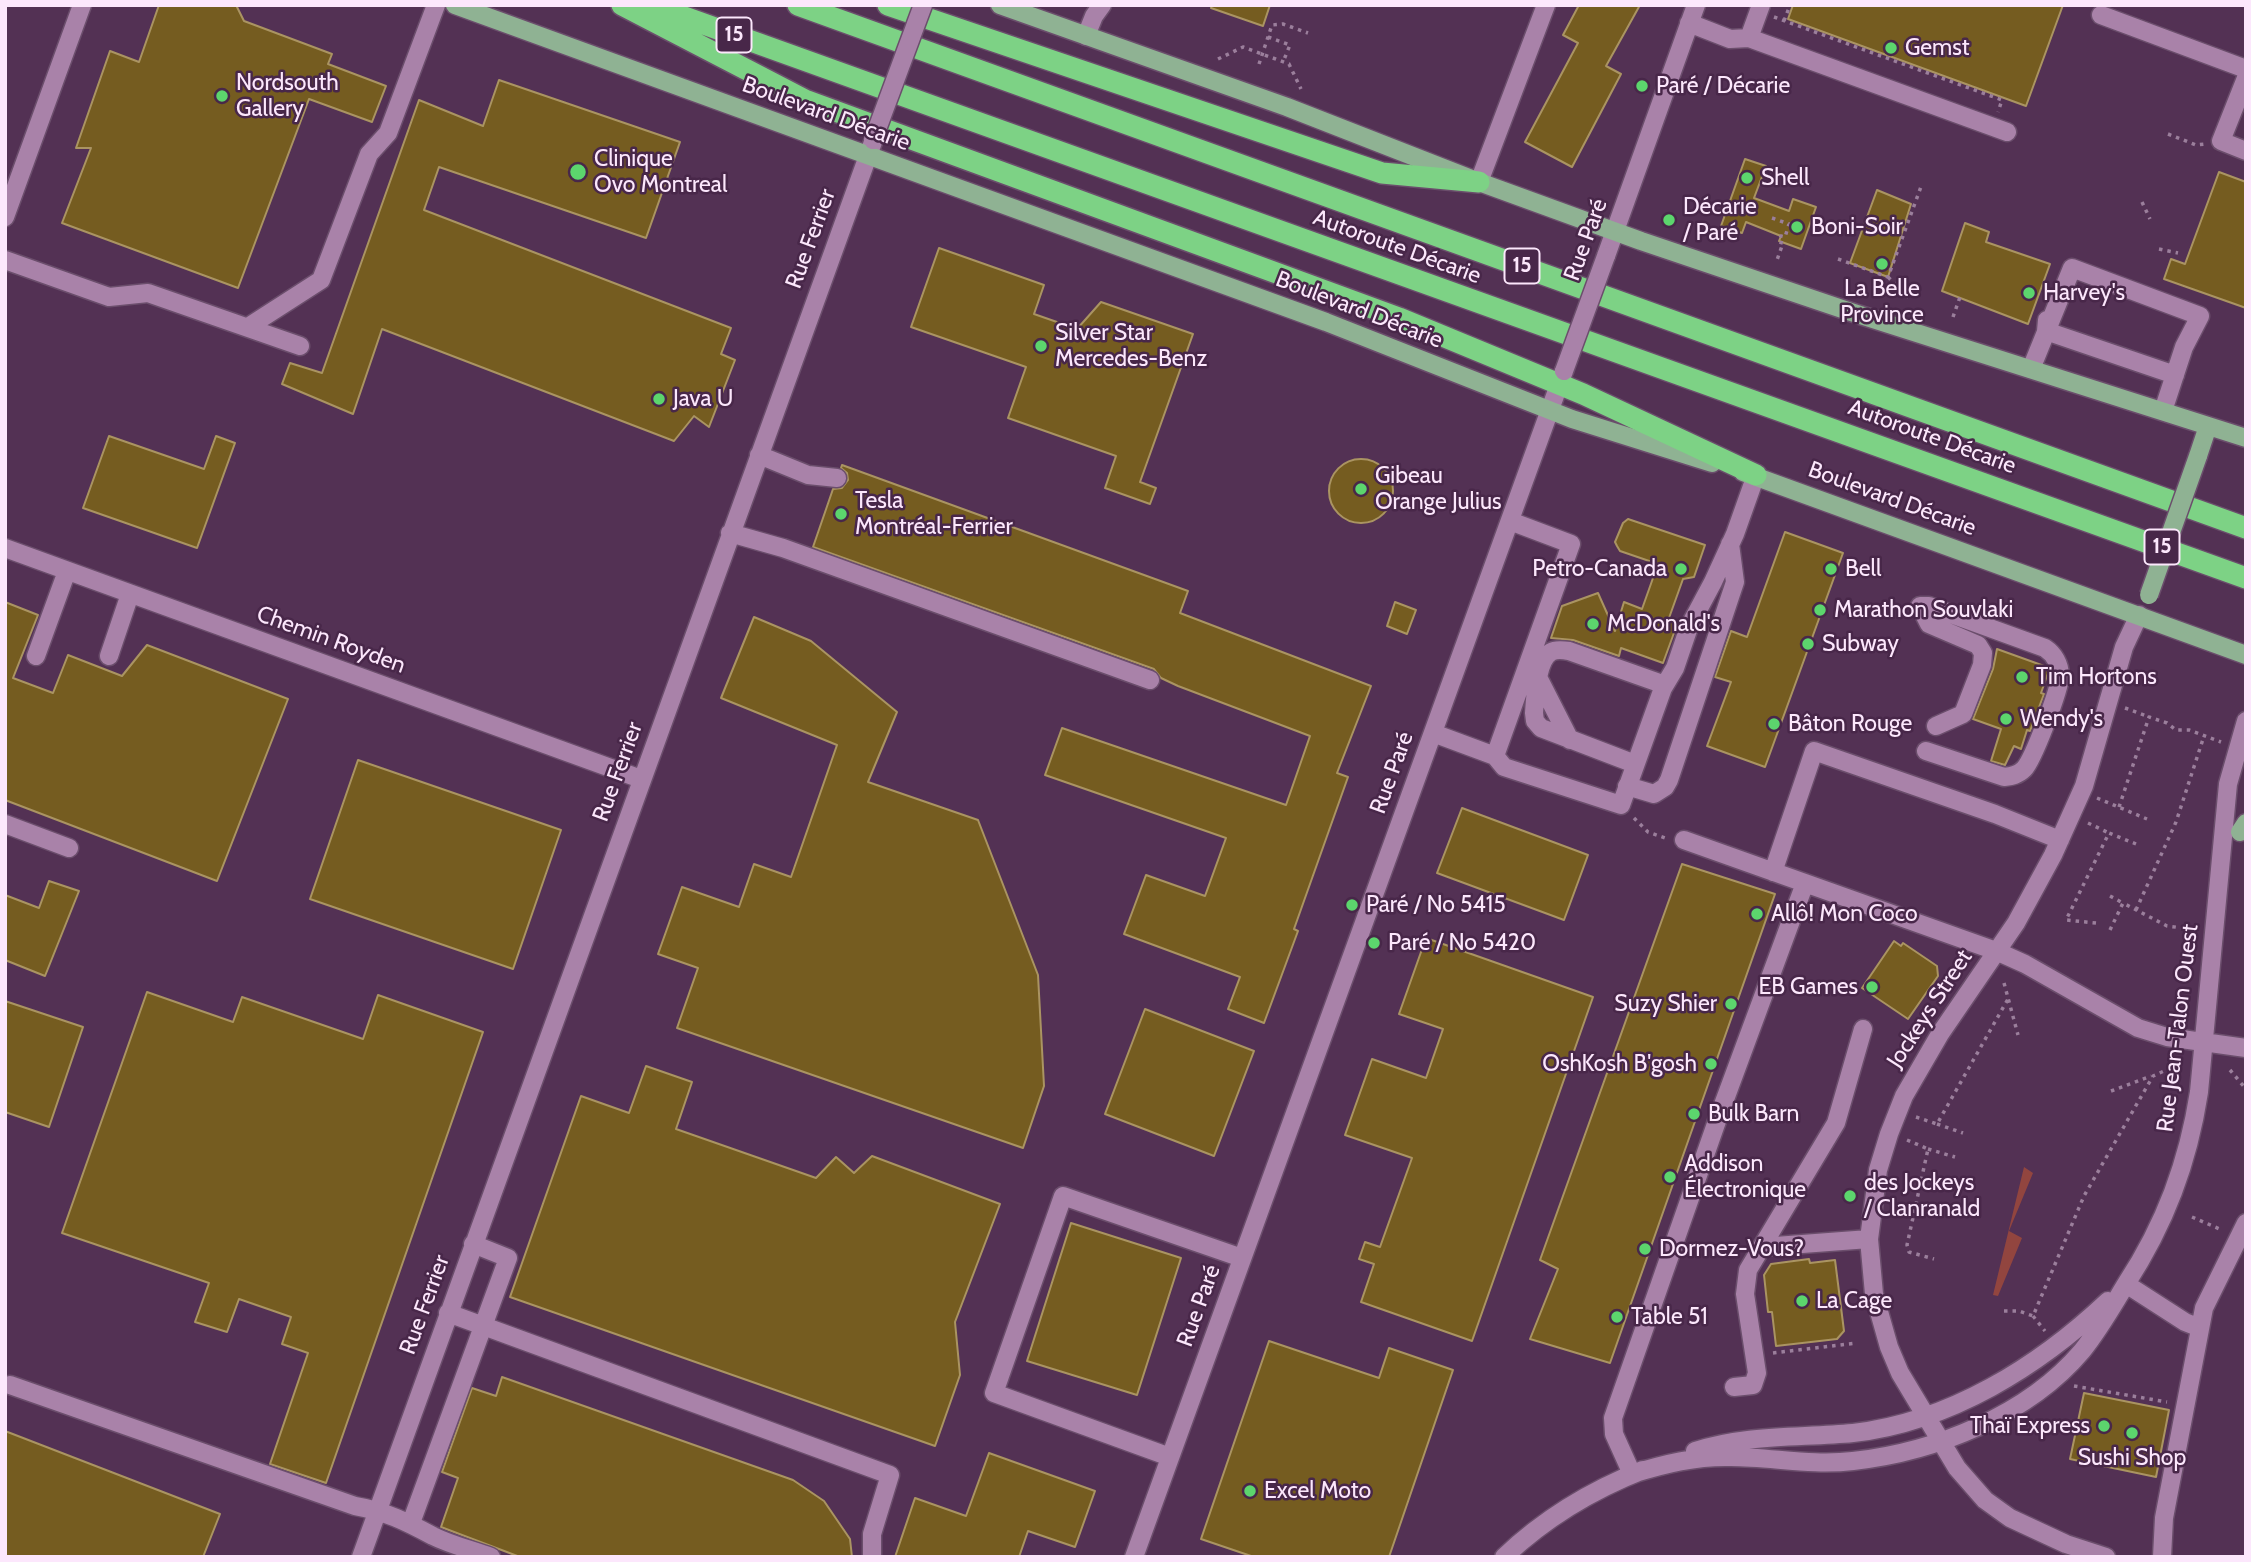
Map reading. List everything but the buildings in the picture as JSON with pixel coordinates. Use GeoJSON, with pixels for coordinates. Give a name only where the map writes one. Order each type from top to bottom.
{"type":"FeatureCollection","features":[{"type":"Feature","properties":{"kind":"highway"},"geometry":{"type":"LineString","coordinates":[[622,5],[805,100],[1561,378],[1756,475]]}},
{"type":"Feature","properties":{"kind":"highway","name":"Autoroute Décarie"},"geometry":{"type":"LineString","coordinates":[[651,5],[2246,578]]}},
{"type":"Feature","properties":{"kind":"highway","name":"Autoroute Décarie"},"geometry":{"type":"LineString","coordinates":[[798,5],[2246,528]]}},
{"type":"Feature","properties":{"kind":"highway"},"geometry":{"type":"LineString","coordinates":[[888,5],[1382,173],[1479,182]]}},
{"type":"Feature","properties":{"kind":"main road","name":"Boulevard Décarie"},"geometry":{"type":"LineString","coordinates":[[456,5],[871,148],[1550,410],[1756,475],[2246,654]]}},
{"type":"Feature","properties":{"kind":"main road"},"geometry":{"type":"LineString","coordinates":[[1000,5],[1394,147],[1479,182],[1615,231],[1854,313],[2246,438]]}},
{"type":"Feature","properties":{"kind":"main road"},"geometry":{"type":"LineString","coordinates":[[2139,615],[2149,596],[2208,426]]}},
{"type":"Feature","properties":{"kind":"street"},"geometry":{"type":"LineString","coordinates":[[5,217],[82,5]]}},
{"type":"Feature","properties":{"kind":"street"},"geometry":{"type":"LineString","coordinates":[[248,327],[321,280],[369,154],[388,133],[436,5]]}},
{"type":"Feature","properties":{"kind":"street","name":"Rue Ferrier"},"geometry":{"type":"LineString","coordinates":[[361,1557],[923,5]]}},
{"type":"Feature","properties":{"kind":"street"},"geometry":{"type":"LineString","coordinates":[[1086,36],[1102,5]]}},
{"type":"Feature","properties":{"kind":"street"},"geometry":{"type":"LineString","coordinates":[[1479,182],[1546,5]]}},
{"type":"Feature","properties":{"kind":"street","name":"Rue Paré"},"geometry":{"type":"LineString","coordinates":[[1137,1556],[1170,1457],[1696,5]]}},
{"type":"Feature","properties":{"kind":"street"},"geometry":{"type":"LineString","coordinates":[[1749,38],[1761,5]]}},
{"type":"Feature","properties":{"kind":"street"},"geometry":{"type":"LineString","coordinates":[[2101,15],[2246,69]]}},
{"type":"Feature","properties":{"kind":"street"},"geometry":{"type":"LineString","coordinates":[[1689,23],[1730,40],[1749,38],[2007,132]]}},
{"type":"Feature","properties":{"kind":"street"},"geometry":{"type":"LineString","coordinates":[[2246,78],[2221,141],[2246,151]]}},
{"type":"Feature","properties":{"kind":"street"},"geometry":{"type":"LineString","coordinates":[[5,260],[109,297],[148,293],[300,346]]}},
{"type":"Feature","properties":{"kind":"street"},"geometry":{"type":"LineString","coordinates":[[2031,369],[2066,266],[2200,316],[2184,347],[2163,411]]}},
{"type":"Feature","properties":{"kind":"street"},"geometry":{"type":"LineString","coordinates":[[2046,331],[2175,375]]}},
{"type":"Feature","properties":{"kind":"street"},"geometry":{"type":"LineString","coordinates":[[758,455],[808,475],[837,478]]}},
{"type":"Feature","properties":{"kind":"street"},"geometry":{"type":"LineString","coordinates":[[1433,733],[1495,756],[1504,767],[1621,805],[1665,685],[1730,544],[1756,475]]}},
{"type":"Feature","properties":{"kind":"street"},"geometry":{"type":"LineString","coordinates":[[1495,756],[1571,544],[1510,521]]}},
{"type":"Feature","properties":{"kind":"street"},"geometry":{"type":"LineString","coordinates":[[730,533],[783,548],[1150,680]]}},
{"type":"Feature","properties":{"kind":"street"},"geometry":{"type":"LineString","coordinates":[[1627,786],[1654,794],[1665,787],[1669,780],[1735,582],[1730,544]]}},
{"type":"Feature","properties":{"kind":"street","name":"Chemin Royden"},"geometry":{"type":"LineString","coordinates":[[7,552],[67,571],[641,779]]}},
{"type":"Feature","properties":{"kind":"street"},"geometry":{"type":"LineString","coordinates":[[36,656],[67,571]]}},
{"type":"Feature","properties":{"kind":"street"},"geometry":{"type":"LineString","coordinates":[[109,656],[130,594]]}},
{"type":"Feature","properties":{"kind":"street"},"geometry":{"type":"LineString","coordinates":[[1926,751],[2004,777],[2015,776],[2022,771],[2032,760],[2060,678],[2058,664],[2052,653],[2045,648],[1929,606],[1920,606],[1929,624],[1978,645],[1983,653],[1982,665],[1963,714],[1936,726]]}},
{"type":"Feature","properties":{"kind":"street","name":"Jockeys Street"},"geometry":{"type":"LineString","coordinates":[[2106,1557],[2066,1544],[2010,1518],[1985,1500],[1971,1485],[1939,1440],[1894,1360],[1880,1320],[1872,1283],[1869,1239],[1878,1170],[1904,1096],[1934,1043],[2016,923],[2060,840],[2084,786],[2124,647],[2139,615]]}},
{"type":"Feature","properties":{"kind":"street"},"geometry":{"type":"LineString","coordinates":[[1635,764],[1541,729],[1535,721],[1535,705],[1544,660],[1550,652],[1569,651],[1665,685]]}},
{"type":"Feature","properties":{"kind":"street","name":"Rue Jean-Talon Ouest"},"geometry":{"type":"LineString","coordinates":[[1632,1474],[1707,1457],[1794,1463],[1850,1462],[1878,1458],[1964,1433],[1994,1418],[2055,1378],[2083,1350],[2156,1236],[2183,1167],[2199,1092],[2228,784],[2246,721]]}},
{"type":"Feature","properties":{"kind":"street"},"geometry":{"type":"LineString","coordinates":[[1773,872],[1814,751],[1995,814],[2060,840]]}},
{"type":"Feature","properties":{"kind":"street","name":"Rue Jean-Talon Ouest"},"geometry":{"type":"LineString","coordinates":[[2219,889],[2244,823]]}},
{"type":"Feature","properties":{"kind":"street"},"geometry":{"type":"LineString","coordinates":[[5,824],[69,848]]}},
{"type":"Feature","properties":{"kind":"street"},"geometry":{"type":"LineString","coordinates":[[1679,841],[1996,951],[2025,964],[2138,1028],[2167,1037],[2246,1048]]}},
{"type":"Feature","properties":{"kind":"street"},"geometry":{"type":"LineString","coordinates":[[1632,1474],[1614,1434],[1613,1418],[1717,1121],[1805,883]]}},
{"type":"Feature","properties":{"kind":"street"},"geometry":{"type":"LineString","coordinates":[[1734,1387],[1745,1388],[1753,1385],[1757,1373],[1745,1294],[1748,1269],[1836,1123],[1863,1029]]}},
{"type":"Feature","properties":{"kind":"street"},"geometry":{"type":"LineString","coordinates":[[1170,1457],[994,1393],[1063,1196],[1242,1258]]}},
{"type":"Feature","properties":{"kind":"street"},"geometry":{"type":"LineString","coordinates":[[2162,1557],[2164,1518],[2204,1308],[2246,1223]]}},
{"type":"Feature","properties":{"kind":"street"},"geometry":{"type":"LineString","coordinates":[[1762,1247],[1869,1239]]}},
{"type":"Feature","properties":{"kind":"street"},"geometry":{"type":"LineString","coordinates":[[411,1522],[508,1258],[473,1244]]}},
{"type":"Feature","properties":{"kind":"street"},"geometry":{"type":"LineString","coordinates":[[2126,1284],[2178,1318],[2200,1328]]}},
{"type":"Feature","properties":{"kind":"street","name":"Rue Jean-Talon Ouest"},"geometry":{"type":"LineString","coordinates":[[1504,1557],[1536,1529],[1605,1486],[1679,1456],[1730,1442],[1856,1432],[1924,1415],[1979,1394],[2023,1368],[2079,1327],[2126,1284]]}},
{"type":"Feature","properties":{"kind":"street"},"geometry":{"type":"LineString","coordinates":[[448,1314],[890,1475],[872,1534],[872,1557]]}},
{"type":"Feature","properties":{"kind":"street"},"geometry":{"type":"LineString","coordinates":[[10,1385],[355,1506],[377,1509],[411,1522],[434,1536],[491,1557]]}},
{"type":"Feature","properties":{"kind":"path"},"geometry":{"type":"LineString","coordinates":[[1790,5],[1784,21],[1920,68],[2002,100]]}},
{"type":"Feature","properties":{"kind":"path"},"geometry":{"type":"LineString","coordinates":[[1259,64],[1272,25],[1283,24],[1308,33]]}},
{"type":"Feature","properties":{"kind":"path"},"geometry":{"type":"LineString","coordinates":[[1268,37],[1290,45],[1283,62]]}},
{"type":"Feature","properties":{"kind":"path"},"geometry":{"type":"LineString","coordinates":[[1218,59],[1243,47],[1289,64],[1301,89]]}},
{"type":"Feature","properties":{"kind":"path"},"geometry":{"type":"LineString","coordinates":[[2168,134],[2196,145]]}},
{"type":"Feature","properties":{"kind":"path"},"geometry":{"type":"LineString","coordinates":[[1888,277],[1922,184]]}},
{"type":"Feature","properties":{"kind":"path"},"geometry":{"type":"LineString","coordinates":[[2142,202],[2150,219]]}},
{"type":"Feature","properties":{"kind":"path"},"geometry":{"type":"LineString","coordinates":[[1772,218],[1789,224],[1785,237],[1781,236],[1779,242],[1783,243],[1777,260]]}},
{"type":"Feature","properties":{"kind":"path"},"geometry":{"type":"LineString","coordinates":[[2159,249],[2178,253]]}},
{"type":"Feature","properties":{"kind":"path"},"geometry":{"type":"LineString","coordinates":[[1838,259],[1888,277],[1909,298]]}},
{"type":"Feature","properties":{"kind":"path"},"geometry":{"type":"LineString","coordinates":[[1953,317],[1960,298]]}},
{"type":"Feature","properties":{"kind":"path"},"geometry":{"type":"LineString","coordinates":[[2129,709],[2166,723],[2176,730],[2189,730],[2225,744]]}},
{"type":"Feature","properties":{"kind":"path"},"geometry":{"type":"LineString","coordinates":[[2119,807],[2149,717]]}},
{"type":"Feature","properties":{"kind":"path"},"geometry":{"type":"LineString","coordinates":[[2136,910],[2171,833],[2204,736]]}},
{"type":"Feature","properties":{"kind":"path"},"geometry":{"type":"LineString","coordinates":[[2098,798],[2147,819]]}},
{"type":"Feature","properties":{"kind":"path"},"geometry":{"type":"LineString","coordinates":[[2088,823],[2136,844]]}},
{"type":"Feature","properties":{"kind":"path"},"geometry":{"type":"LineString","coordinates":[[1648,832],[1679,841]]}},
{"type":"Feature","properties":{"kind":"path"},"geometry":{"type":"LineString","coordinates":[[2096,923],[2066,920],[2109,833]]}},
{"type":"Feature","properties":{"kind":"path"},"geometry":{"type":"LineString","coordinates":[[2110,896],[2167,926],[2188,929]]}},
{"type":"Feature","properties":{"kind":"path"},"geometry":{"type":"LineString","coordinates":[[2110,930],[2123,904]]}},
{"type":"Feature","properties":{"kind":"path"},"geometry":{"type":"LineString","coordinates":[[2004,983],[2018,1035]]}},
{"type":"Feature","properties":{"kind":"path"},"geometry":{"type":"LineString","coordinates":[[1937,1124],[2008,999]]}},
{"type":"Feature","properties":{"kind":"path"},"geometry":{"type":"LineString","coordinates":[[2111,1091],[2175,1066]]}},
{"type":"Feature","properties":{"kind":"path"},"geometry":{"type":"LineString","coordinates":[[2230,1070],[2246,1089]]}},
{"type":"Feature","properties":{"kind":"path"},"geometry":{"type":"LineString","coordinates":[[2034,1316],[2084,1196],[2153,1076]]}},
{"type":"Feature","properties":{"kind":"path"},"geometry":{"type":"LineString","coordinates":[[1916,1117],[1963,1133]]}},
{"type":"Feature","properties":{"kind":"path"},"geometry":{"type":"LineString","coordinates":[[1906,1140],[1955,1157]]}},
{"type":"Feature","properties":{"kind":"path"},"geometry":{"type":"LineString","coordinates":[[1928,1149],[1907,1245],[1909,1252],[1934,1259]]}},
{"type":"Feature","properties":{"kind":"path"},"geometry":{"type":"LineString","coordinates":[[2192,1217],[2229,1233]]}},
{"type":"Feature","properties":{"kind":"path"},"geometry":{"type":"LineString","coordinates":[[2004,1311],[2018,1311],[2034,1316],[2047,1333]]}},
{"type":"Feature","properties":{"kind":"path"},"geometry":{"type":"LineString","coordinates":[[1754,1355],[1857,1343]]}},
{"type":"Feature","properties":{"kind":"path"},"geometry":{"type":"LineString","coordinates":[[2069,1385],[2172,1403]]}},
{"type":"Feature","properties":{"kind":"shaded area"},"geometry":{"type":"Polygon","coordinates":[[[2024,1167],[2033,1173],[2009,1231],[2022,1238],[1998,1296],[1993,1295],[2024,1167]]]}},
{"type":"Feature","properties":{"kind":"place","name":"Gemst"},"geometry":{"type":"Point","coordinates":[1891,48]}},
{"type":"Feature","properties":{"kind":"place","name":"Paré / Décarie"},"geometry":{"type":"Point","coordinates":[1642,86]}},
{"type":"Feature","properties":{"kind":"place","name":"Nordsouth Gallery"},"geometry":{"type":"Point","coordinates":[222,96]}},
{"type":"Feature","properties":{"kind":"place","name":"Clinique Ovo Montreal"},"geometry":{"type":"Point","coordinates":[578,172]}},
{"type":"Feature","properties":{"kind":"place","name":"Shell"},"geometry":{"type":"Point","coordinates":[1747,178]}},
{"type":"Feature","properties":{"kind":"place","name":"Décarie / Paré"},"geometry":{"type":"Point","coordinates":[1669,220]}},
{"type":"Feature","properties":{"kind":"place","name":"Boni-Soir"},"geometry":{"type":"Point","coordinates":[1797,227]}},
{"type":"Feature","properties":{"kind":"place","name":"La Belle Province"},"geometry":{"type":"Point","coordinates":[1882,264]}},
{"type":"Feature","properties":{"kind":"place","name":"Harvey's"},"geometry":{"type":"Point","coordinates":[2029,293]}},
{"type":"Feature","properties":{"kind":"place","name":"Silver Star Mercedes-Benz"},"geometry":{"type":"Point","coordinates":[1041,346]}},
{"type":"Feature","properties":{"kind":"place","name":"Java U"},"geometry":{"type":"Point","coordinates":[659,399]}},
{"type":"Feature","properties":{"kind":"place","name":"Gibeau Orange Julius"},"geometry":{"type":"Point","coordinates":[1361,489]}},
{"type":"Feature","properties":{"kind":"place","name":"Tesla Montréal-Ferrier"},"geometry":{"type":"Point","coordinates":[841,514]}},
{"type":"Feature","properties":{"kind":"place","name":"Petro-Canada"},"geometry":{"type":"Point","coordinates":[1681,569]}},
{"type":"Feature","properties":{"kind":"place","name":"Bell"},"geometry":{"type":"Point","coordinates":[1831,569]}},
{"type":"Feature","properties":{"kind":"place","name":"Marathon Souvlaki"},"geometry":{"type":"Point","coordinates":[1820,610]}},
{"type":"Feature","properties":{"kind":"place","name":"McDonald's"},"geometry":{"type":"Point","coordinates":[1593,624]}},
{"type":"Feature","properties":{"kind":"place","name":"Subway"},"geometry":{"type":"Point","coordinates":[1808,644]}},
{"type":"Feature","properties":{"kind":"place","name":"Tim Hortons"},"geometry":{"type":"Point","coordinates":[2022,677]}},
{"type":"Feature","properties":{"kind":"place","name":"Wendy's"},"geometry":{"type":"Point","coordinates":[2006,719]}},
{"type":"Feature","properties":{"kind":"place","name":"Bâton Rouge"},"geometry":{"type":"Point","coordinates":[1774,724]}},
{"type":"Feature","properties":{"kind":"place","name":"Paré / No 5415"},"geometry":{"type":"Point","coordinates":[1352,905]}},
{"type":"Feature","properties":{"kind":"place","name":"Allô! Mon Coco"},"geometry":{"type":"Point","coordinates":[1757,914]}},
{"type":"Feature","properties":{"kind":"place","name":"Paré / No 5420"},"geometry":{"type":"Point","coordinates":[1374,943]}},
{"type":"Feature","properties":{"kind":"place","name":"EB Games"},"geometry":{"type":"Point","coordinates":[1872,987]}},
{"type":"Feature","properties":{"kind":"place","name":"Suzy Shier"},"geometry":{"type":"Point","coordinates":[1731,1004]}},
{"type":"Feature","properties":{"kind":"place","name":"OshKosh B'gosh"},"geometry":{"type":"Point","coordinates":[1711,1064]}},
{"type":"Feature","properties":{"kind":"place","name":"Bulk Barn"},"geometry":{"type":"Point","coordinates":[1694,1114]}},
{"type":"Feature","properties":{"kind":"place","name":"Addison Électronique"},"geometry":{"type":"Point","coordinates":[1670,1177]}},
{"type":"Feature","properties":{"kind":"place","name":"des Jockeys / Clanranald"},"geometry":{"type":"Point","coordinates":[1850,1196]}},
{"type":"Feature","properties":{"kind":"place","name":"Dormez-Vous?"},"geometry":{"type":"Point","coordinates":[1645,1249]}},
{"type":"Feature","properties":{"kind":"place","name":"La Cage"},"geometry":{"type":"Point","coordinates":[1802,1301]}},
{"type":"Feature","properties":{"kind":"place","name":"Table 51"},"geometry":{"type":"Point","coordinates":[1617,1317]}},
{"type":"Feature","properties":{"kind":"place","name":"Thaï Express"},"geometry":{"type":"Point","coordinates":[2104,1426]}},
{"type":"Feature","properties":{"kind":"place","name":"Sushi Shop"},"geometry":{"type":"Point","coordinates":[2132,1433]}},
{"type":"Feature","properties":{"kind":"place","name":"Excel Moto"},"geometry":{"type":"Point","coordinates":[1250,1491]}}]}
